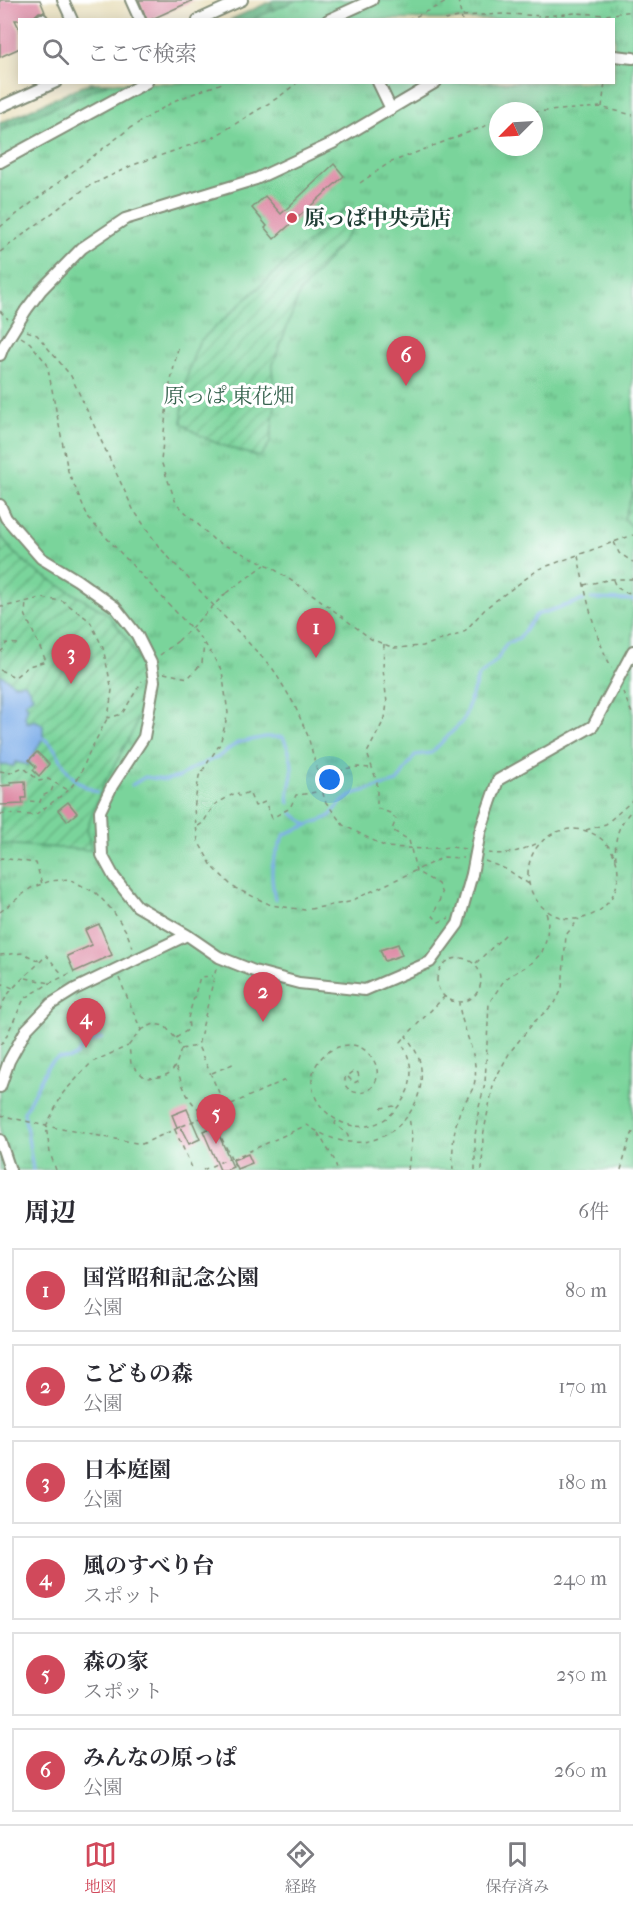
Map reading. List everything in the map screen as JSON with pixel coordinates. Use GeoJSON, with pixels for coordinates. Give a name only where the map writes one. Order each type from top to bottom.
{"type":"FeatureCollection","features":[{"type":"Feature","properties":{"kind":"street"},"geometry":{"type":"LineString","coordinates":[[63,0],[67,18]]}},
{"type":"Feature","properties":{"kind":"street"},"geometry":{"type":"LineString","coordinates":[[131,0],[139,18]]}},
{"type":"Feature","properties":{"kind":"street"},"geometry":{"type":"LineString","coordinates":[[347,16],[372,0]]}},
{"type":"Feature","properties":{"kind":"street"},"geometry":{"type":"LineString","coordinates":[[202,18],[236,1]]}},
{"type":"Feature","properties":{"kind":"street"},"geometry":{"type":"LineString","coordinates":[[615,56],[633,58]]}},
{"type":"Feature","properties":{"kind":"street"},"geometry":{"type":"LineString","coordinates":[[0,108],[52,84]]}},
{"type":"Feature","properties":{"kind":"street"},"geometry":{"type":"LineString","coordinates":[[0,162],[143,84]]}},
{"type":"Feature","properties":{"kind":"street"},"geometry":{"type":"LineString","coordinates":[[379,84],[391,109]]}},
{"type":"Feature","properties":{"kind":"street"},"geometry":{"type":"LineString","coordinates":[[2,351],[26,310],[41,290],[82,248],[125,219],[256,179],[333,143],[433,84]]}},
{"type":"Feature","properties":{"kind":"street"},"geometry":{"type":"LineString","coordinates":[[0,505],[6,518],[41,558],[116,607],[137,635],[153,672],[144,737],[112,786],[100,812],[102,855],[114,877],[137,906],[219,957],[254,971],[299,983],[365,990],[430,962],[458,924],[472,874],[480,832],[498,780],[593,726],[633,651]]}},
{"type":"Feature","properties":{"kind":"street"},"geometry":{"type":"LineString","coordinates":[[0,1088],[9,1061],[27,1030],[51,1004],[75,989],[187,935]]}},
{"type":"Feature","properties":{"kind":"street"},"geometry":{"type":"LineString","coordinates":[[0,1140],[10,1170]]}},
{"type":"Feature","properties":{"kind":"path"},"geometry":{"type":"LineString","coordinates":[[412,18],[452,0]]}},
{"type":"Feature","properties":{"kind":"path"},"geometry":{"type":"LineString","coordinates":[[458,0],[462,18],[504,14],[606,15],[633,11]]}},
{"type":"Feature","properties":{"kind":"path"},"geometry":{"type":"LineString","coordinates":[[0,227],[130,128],[176,100],[220,84]]}},
{"type":"Feature","properties":{"kind":"path"},"geometry":{"type":"LineString","coordinates":[[0,252],[87,187],[133,165],[214,136],[279,97],[295,84]]}},
{"type":"Feature","properties":{"kind":"path"},"geometry":{"type":"LineString","coordinates":[[602,107],[605,84]]}},
{"type":"Feature","properties":{"kind":"path"},"geometry":{"type":"LineString","coordinates":[[543,111],[602,107],[633,115]]}},
{"type":"Feature","properties":{"kind":"path"},"geometry":{"type":"LineString","coordinates":[[360,183],[389,164],[489,125]]}},
{"type":"Feature","properties":{"kind":"path"},"geometry":{"type":"LineString","coordinates":[[0,311],[12,323]]}},
{"type":"Feature","properties":{"kind":"path"},"geometry":{"type":"LineString","coordinates":[[20,327],[37,336],[71,376],[133,509],[159,547],[273,669],[294,704],[308,736],[323,790],[330,806],[343,825],[386,847],[452,847],[471,850]]}},
{"type":"Feature","properties":{"kind":"path"},"geometry":{"type":"LineString","coordinates":[[20,337],[30,343],[47,364],[68,471],[89,519],[204,642],[222,671],[228,713],[220,744],[199,776],[194,809],[198,842],[212,866],[233,887],[271,905],[305,910],[350,902],[444,857],[471,859]]}},
{"type":"Feature","properties":{"kind":"path"},"geometry":{"type":"LineString","coordinates":[[178,348],[168,394],[160,461],[176,503],[215,541],[266,564],[315,596],[372,639],[384,644],[394,648],[423,645],[463,633],[487,607],[539,569],[633,535]]}},
{"type":"Feature","properties":{"kind":"path"},"geometry":{"type":"LineString","coordinates":[[614,542],[619,553],[633,562]]}},
{"type":"Feature","properties":{"kind":"path"},"geometry":{"type":"LineString","coordinates":[[578,555],[604,656],[617,678],[633,716]]}},
{"type":"Feature","properties":{"kind":"path"},"geometry":{"type":"LineString","coordinates":[[108,718],[122,714],[141,681],[153,672],[178,641],[226,593],[266,564]]}},
{"type":"Feature","properties":{"kind":"path"},"geometry":{"type":"LineString","coordinates":[[584,585],[612,579],[633,579]]}},
{"type":"Feature","properties":{"kind":"path"},"geometry":{"type":"LineString","coordinates":[[612,579],[616,587],[627,593],[633,591]]}},
{"type":"Feature","properties":{"kind":"path"},"geometry":{"type":"LineString","coordinates":[[0,605],[3,607],[41,598],[63,601],[90,621],[103,648],[112,690],[108,718],[89,753],[80,776],[69,790],[34,815],[0,814]]}},
{"type":"Feature","properties":{"kind":"path"},"geometry":{"type":"LineString","coordinates":[[0,670],[15,677],[30,666],[46,661],[25,614],[27,601]]}},
{"type":"Feature","properties":{"kind":"path"},"geometry":{"type":"LineString","coordinates":[[153,672],[188,678],[202,663],[204,642]]}},
{"type":"Feature","properties":{"kind":"path"},"geometry":{"type":"LineString","coordinates":[[0,652],[5,648],[6,643],[18,644]]}},
{"type":"Feature","properties":{"kind":"path"},"geometry":{"type":"LineString","coordinates":[[384,644],[383,669],[387,703],[385,718],[367,753],[377,782],[376,808],[390,813],[396,819],[392,830],[409,840],[416,871],[438,884],[442,894],[433,916],[439,922],[449,918],[458,924]]}},
{"type":"Feature","properties":{"kind":"path"},"geometry":{"type":"LineString","coordinates":[[0,771],[9,773],[23,767],[39,781],[48,779],[69,790]]}},
{"type":"Feature","properties":{"kind":"path"},"geometry":{"type":"LineString","coordinates":[[196,827],[203,823],[214,805],[237,792],[239,796],[249,792],[255,806],[265,802],[272,819],[290,808],[296,795],[323,790],[332,784],[343,769],[358,767],[371,769]]}},
{"type":"Feature","properties":{"kind":"path"},"geometry":{"type":"LineString","coordinates":[[30,801],[40,802],[42,796],[51,792],[54,782]]}},
{"type":"Feature","properties":{"kind":"path"},"geometry":{"type":"LineString","coordinates":[[481,851],[500,855],[521,850],[561,830],[585,830],[606,824],[633,800]]}},
{"type":"Feature","properties":{"kind":"path"},"geometry":{"type":"LineString","coordinates":[[540,842],[528,866],[532,894],[545,909],[558,916],[580,918],[596,912],[608,902],[616,886],[618,878],[616,837],[622,821],[633,809]]}},
{"type":"Feature","properties":{"kind":"path"},"geometry":{"type":"LineString","coordinates":[[585,830],[601,838],[616,861]]}},
{"type":"Feature","properties":{"kind":"path"},"geometry":{"type":"LineString","coordinates":[[0,860],[1,858],[36,863],[42,884]]}},
{"type":"Feature","properties":{"kind":"path"},"geometry":{"type":"LineString","coordinates":[[480,859],[508,870],[529,884]]}},
{"type":"Feature","properties":{"kind":"path"},"geometry":{"type":"LineString","coordinates":[[0,912],[30,888],[50,881],[69,879],[96,893],[113,911],[126,930],[137,959]]}},
{"type":"Feature","properties":{"kind":"path"},"geometry":{"type":"LineString","coordinates":[[475,1170],[475,1136],[485,1084],[489,1003],[505,980],[533,962],[542,952],[547,938],[548,920],[545,909]]}},
{"type":"Feature","properties":{"kind":"path"},"geometry":{"type":"LineString","coordinates":[[482,1170],[483,1136],[494,1081],[510,1052],[534,1022],[555,1003],[562,989],[566,935],[580,918]]}},
{"type":"Feature","properties":{"kind":"path"},"geometry":{"type":"LineString","coordinates":[[475,964],[506,934]]}},
{"type":"Feature","properties":{"kind":"path"},"geometry":{"type":"LineString","coordinates":[[0,955],[23,953],[41,962]]}},
{"type":"Feature","properties":{"kind":"path"},"geometry":{"type":"LineString","coordinates":[[0,1010],[1,1003],[46,955],[64,976]]}},
{"type":"Feature","properties":{"kind":"path"},"geometry":{"type":"LineString","coordinates":[[219,957],[198,1046],[225,1107]]}},
{"type":"Feature","properties":{"kind":"path"},"geometry":{"type":"LineString","coordinates":[[463,957],[475,964],[481,976],[479,989],[471,999],[459,1003],[444,997],[436,983],[439,968],[450,959],[463,957]]}},
{"type":"Feature","properties":{"kind":"path"},"geometry":{"type":"LineString","coordinates":[[115,969],[141,1030]]}},
{"type":"Feature","properties":{"kind":"path"},"geometry":{"type":"LineString","coordinates":[[0,1044],[4,1041],[24,999],[71,973]]}},
{"type":"Feature","properties":{"kind":"path"},"geometry":{"type":"LineString","coordinates":[[176,1039],[189,1029],[188,1018],[200,977],[215,976]]}},
{"type":"Feature","properties":{"kind":"path"},"geometry":{"type":"LineString","coordinates":[[25,977],[50,983]]}},
{"type":"Feature","properties":{"kind":"path"},"geometry":{"type":"LineString","coordinates":[[0,985],[14,988]]}},
{"type":"Feature","properties":{"kind":"path"},"geometry":{"type":"LineString","coordinates":[[348,1077],[344,1081],[348,1090],[360,1093],[368,1090],[375,1082],[377,1072],[370,1054],[353,1045],[343,1046],[325,1054],[314,1072],[313,1087],[316,1099],[325,1112],[336,1120],[345,1125],[365,1126],[385,1118],[398,1108],[409,1087],[412,1071],[408,1053],[401,1042],[444,997]]}},
{"type":"Feature","properties":{"kind":"path"},"geometry":{"type":"LineString","coordinates":[[453,1170],[452,1155],[458,1114],[474,1084],[474,1061],[459,1003]]}},
{"type":"Feature","properties":{"kind":"path"},"geometry":{"type":"LineString","coordinates":[[57,1170],[50,1153],[46,1126],[63,1093],[92,1062],[129,1046],[141,1030],[154,1024],[165,1026],[176,1039],[181,1049],[176,1068],[189,1099],[198,1111],[210,1114]]}},
{"type":"Feature","properties":{"kind":"path"},"geometry":{"type":"LineString","coordinates":[[203,1170],[307,1125],[334,1139],[350,1142],[373,1140],[389,1133],[409,1115],[420,1091],[422,1070],[414,1047],[406,1036]]}},
{"type":"Feature","properties":{"kind":"path"},"geometry":{"type":"LineString","coordinates":[[129,1046],[131,1064],[145,1078],[164,1077],[176,1068]]}},
{"type":"Feature","properties":{"kind":"path"},"geometry":{"type":"LineString","coordinates":[[181,1049],[198,1046]]}},
{"type":"Feature","properties":{"kind":"path"},"geometry":{"type":"LineString","coordinates":[[210,1074],[236,1063]]}},
{"type":"Feature","properties":{"kind":"path"},"geometry":{"type":"LineString","coordinates":[[0,1115],[35,1124],[142,1144],[283,1081],[290,1080]]}},
{"type":"Feature","properties":{"kind":"path"},"geometry":{"type":"LineString","coordinates":[[381,1108],[398,1108]]}},
{"type":"Feature","properties":{"kind":"path"},"geometry":{"type":"LineString","coordinates":[[210,1114],[236,1168],[229,1170]]}},
{"type":"Feature","properties":{"kind":"path"},"geometry":{"type":"LineString","coordinates":[[408,1170],[412,1137],[409,1115]]}},
{"type":"Feature","properties":{"kind":"path"},"geometry":{"type":"LineString","coordinates":[[336,1120],[335,1125],[347,1134],[350,1142]]}},
{"type":"Feature","properties":{"kind":"path"},"geometry":{"type":"LineString","coordinates":[[175,1130],[193,1170]]}},
{"type":"Feature","properties":{"kind":"path"},"geometry":{"type":"LineString","coordinates":[[317,1132],[335,1161],[337,1170]]}},
{"type":"Feature","properties":{"kind":"path"},"geometry":{"type":"LineString","coordinates":[[621,1170],[633,1132]]}},
{"type":"Feature","properties":{"kind":"path"},"geometry":{"type":"LineString","coordinates":[[212,1166],[213,1170]]}},
{"type":"Feature","properties":{"kind":"green space"},"geometry":{"type":"Polygon","coordinates":[[[274,0],[340,0],[304,18],[234,18],[274,0]]]}},
{"type":"Feature","properties":{"kind":"green space"},"geometry":{"type":"Polygon","coordinates":[[[297,0],[633,0],[633,1170],[0,1170],[0,131],[108,84],[615,84],[615,18],[255,18],[297,0]]]}},
{"type":"Feature","properties":{"kind":"green space"},"geometry":{"type":"Polygon","coordinates":[[[87,84],[128,84],[0,151],[0,123],[87,84]]]}},
{"type":"Feature","properties":{"kind":"green space","name":"原っぱ 東花畑"},"geometry":{"type":"Polygon","coordinates":[[[346,208],[357,221],[300,292],[272,367],[275,404],[270,443],[260,457],[219,444],[191,430],[182,423],[183,402],[188,372],[199,342],[346,208]]]}},
{"type":"Feature","properties":{"kind":"green space"},"geometry":{"type":"Polygon","coordinates":[[[633,491],[633,529],[624,518],[633,491]]]}},
{"type":"Feature","properties":{"kind":"green space"},"geometry":{"type":"Polygon","coordinates":[[[0,534],[12,551],[37,572],[108,614],[129,642],[142,668],[142,700],[135,727],[103,786],[87,828],[91,850],[0,844],[0,534]]]}},
{"type":"Feature","properties":{"kind":"water"},"geometry":{"type":"Polygon","coordinates":[[[0,676],[14,684],[25,683],[33,696],[25,703],[28,706],[25,717],[27,723],[35,720],[43,725],[43,738],[28,765],[15,762],[14,766],[0,765],[0,676]]]}},
{"type":"Feature","properties":{"kind":"building"},"geometry":{"type":"Polygon","coordinates":[[[0,0],[40,0],[45,12],[39,12],[32,18],[15,20],[18,26],[18,49],[0,57],[0,0]]]}},
{"type":"Feature","properties":{"kind":"building"},"geometry":{"type":"Polygon","coordinates":[[[139,0],[194,0],[154,18],[146,18],[139,0]]]}},
{"type":"Feature","properties":{"kind":"building"},"geometry":{"type":"Polygon","coordinates":[[[334,164],[344,176],[274,239],[265,228],[267,226],[252,208],[265,196],[281,214],[334,164]]]}},
{"type":"Feature","properties":{"kind":"building"},"geometry":{"type":"Polygon","coordinates":[[[37,752],[49,764],[39,776],[33,770],[36,767],[29,760],[37,752]]]}},
{"type":"Feature","properties":{"kind":"building"},"geometry":{"type":"Polygon","coordinates":[[[25,781],[26,798],[22,798],[23,804],[0,805],[0,786],[11,785],[10,782],[25,781]]]}},
{"type":"Feature","properties":{"kind":"building"},"geometry":{"type":"Polygon","coordinates":[[[68,802],[77,813],[67,821],[58,810],[68,802]]]}},
{"type":"Feature","properties":{"kind":"building"},"geometry":{"type":"Polygon","coordinates":[[[99,924],[112,955],[74,972],[67,956],[92,945],[85,930],[99,924]]]}},
{"type":"Feature","properties":{"kind":"building"},"geometry":{"type":"Polygon","coordinates":[[[398,944],[402,955],[385,961],[380,950],[398,944]]]}},
{"type":"Feature","properties":{"kind":"building"},"geometry":{"type":"Polygon","coordinates":[[[187,1109],[200,1139],[189,1144],[172,1115],[187,1109]]]}},
{"type":"Feature","properties":{"kind":"building"},"geometry":{"type":"Polygon","coordinates":[[[215,1126],[233,1167],[226,1170],[220,1170],[203,1131],[215,1126]]]}},
{"type":"Feature","properties":{"kind":"building"},"geometry":{"type":"Polygon","coordinates":[[[248,1154],[252,1163],[237,1169],[233,1160],[248,1154]]]}},
{"type":"Feature","properties":{"kind":"waterway"},"geometry":{"type":"LineString","coordinates":[[591,599],[633,600]]}},
{"type":"Feature","properties":{"kind":"waterway"},"geometry":{"type":"LineString","coordinates":[[292,813],[308,825],[329,817],[342,802],[356,793],[397,782],[415,755],[431,753],[463,721],[478,677],[497,660],[506,644],[519,638],[536,615],[584,600]]}},
{"type":"Feature","properties":{"kind":"waterway"},"geometry":{"type":"LineString","coordinates":[[132,785],[145,777],[165,780],[179,777],[218,757],[237,743],[265,737],[283,737],[292,764],[289,803]]}},
{"type":"Feature","properties":{"kind":"waterway"},"geometry":{"type":"LineString","coordinates":[[43,738],[55,749],[72,776],[97,792]]}},
{"type":"Feature","properties":{"kind":"waterway"},"geometry":{"type":"LineString","coordinates":[[275,899],[272,865],[277,851],[285,834],[308,825]]}},
{"type":"Feature","properties":{"kind":"waterway"},"geometry":{"type":"LineString","coordinates":[[33,1170],[24,1112],[47,1067],[59,1058],[70,1059],[77,1055],[84,1045],[102,1038]]}},
{"type":"Feature","properties":{"kind":"place","name":"原っぱ中央売店"},"geometry":{"type":"Point","coordinates":[292,218]}},
{"type":"Feature","properties":{"kind":"place","name":"みんなの原っぱ"},"geometry":{"type":"Point","coordinates":[406,386]}},
{"type":"Feature","properties":{"kind":"place","name":"国営昭和記念公園"},"geometry":{"type":"Point","coordinates":[316,658]}},
{"type":"Feature","properties":{"kind":"place","name":"日本庭園"},"geometry":{"type":"Point","coordinates":[71,684]}},
{"type":"Feature","properties":{"kind":"place","name":"こどもの森"},"geometry":{"type":"Point","coordinates":[263,1022]}},
{"type":"Feature","properties":{"kind":"place","name":"風のすべり台"},"geometry":{"type":"Point","coordinates":[86,1048]}},
{"type":"Feature","properties":{"kind":"place","name":"森の家"},"geometry":{"type":"Point","coordinates":[216,1144]}}]}
